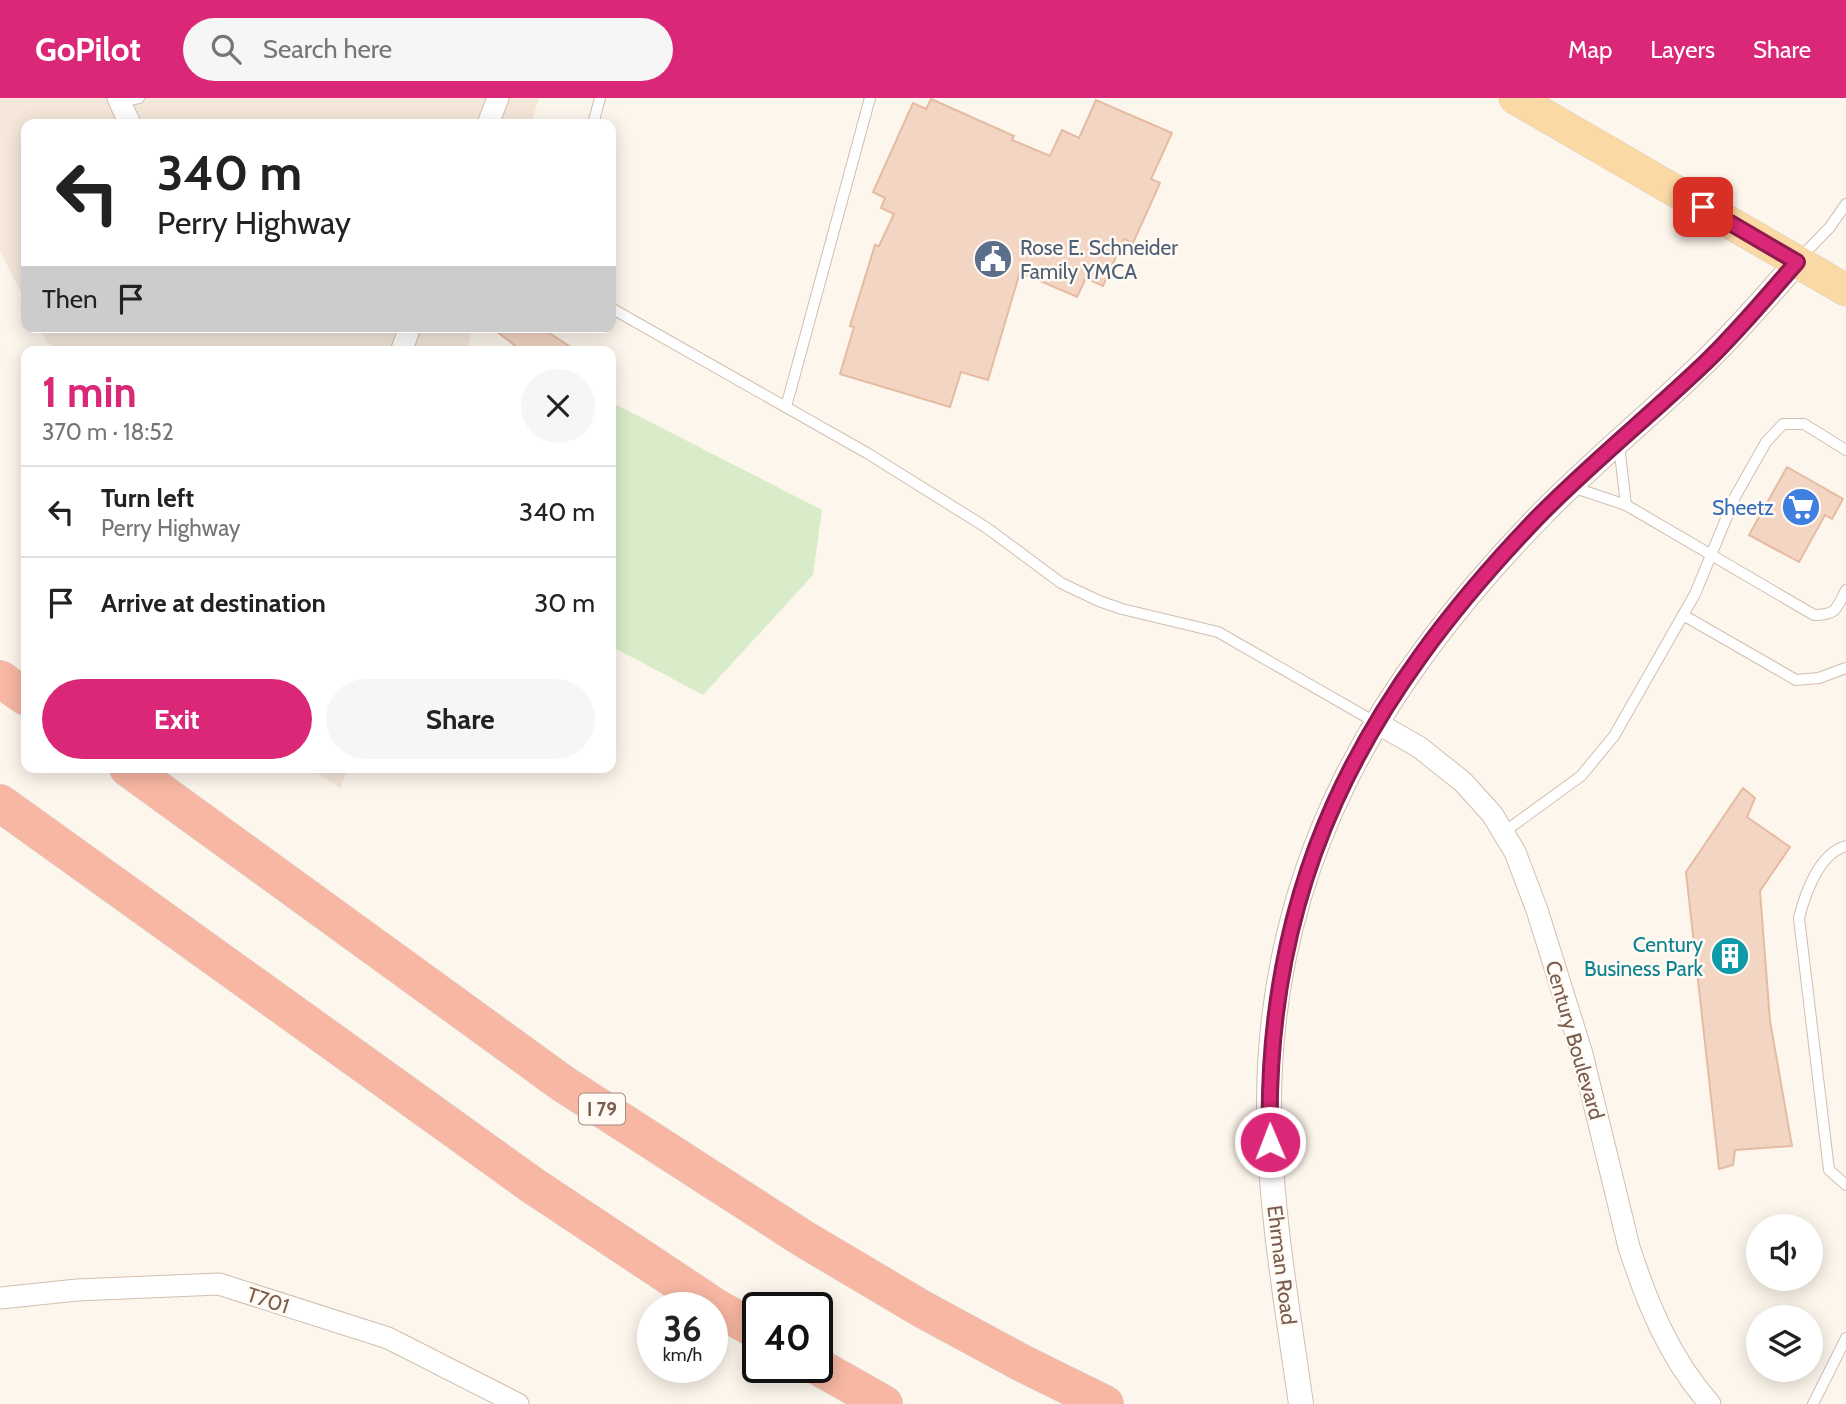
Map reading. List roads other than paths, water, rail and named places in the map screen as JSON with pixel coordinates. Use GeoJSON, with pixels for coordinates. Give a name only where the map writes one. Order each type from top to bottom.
{"type":"FeatureCollection","features":[{"type":"Feature","properties":{"kind":"highway"},"geometry":{"type":"LineString","coordinates":[[0,679],[21,694]]}},
{"type":"Feature","properties":{"kind":"highway","name":"I 79"},"geometry":{"type":"LineString","coordinates":[[135,773],[562,1083],[816,1247],[922,1309],[1105,1404]]}},
{"type":"Feature","properties":{"kind":"highway"},"geometry":{"type":"LineString","coordinates":[[0,803],[532,1185],[742,1322]]}},
{"type":"Feature","properties":{"kind":"highway"},"geometry":{"type":"LineString","coordinates":[[833,1375],[884,1404]]}},
{"type":"Feature","properties":{"kind":"main road"},"geometry":{"type":"LineString","coordinates":[[1515,98],[1846,290]]}},
{"type":"Feature","properties":{"kind":"street"},"geometry":{"type":"LineString","coordinates":[[490,119],[498,98]]}},
{"type":"Feature","properties":{"kind":"street"},"geometry":{"type":"LineString","coordinates":[[125,99],[129,119]]}},
{"type":"Feature","properties":{"kind":"street","name":"Ehrman Road"},"geometry":{"type":"LineString","coordinates":[[1301,1404],[1272,1180],[1269,1104],[1273,1034],[1288,942],[1309,865],[1336,796],[1375,722],[1419,656],[1507,550],[1569,486],[1705,362],[1797,262]]}},
{"type":"Feature","properties":{"kind":"street","name":"Century Boulevard"},"geometry":{"type":"LineString","coordinates":[[1375,722],[1419,747],[1463,782],[1479,798],[1515,852],[1537,909],[1582,1054],[1639,1278],[1667,1342],[1710,1404]]}},
{"type":"Feature","properties":{"kind":"street","name":"T701"},"geometry":{"type":"LineString","coordinates":[[0,1298],[77,1290],[219,1284],[388,1338],[518,1404]]}},
{"type":"Feature","properties":{"kind":"lane"},"geometry":{"type":"LineString","coordinates":[[594,119],[600,98]]}},
{"type":"Feature","properties":{"kind":"lane"},"geometry":{"type":"LineString","coordinates":[[786,407],[870,98]]}},
{"type":"Feature","properties":{"kind":"lane"},"geometry":{"type":"LineString","coordinates":[[1797,262],[1829,228],[1846,204]]}},
{"type":"Feature","properties":{"kind":"lane"},"geometry":{"type":"LineString","coordinates":[[616,311],[867,453],[987,528],[1061,583],[1122,609],[1218,632],[1375,722]]}},
{"type":"Feature","properties":{"kind":"lane"},"geometry":{"type":"LineString","coordinates":[[1504,832],[1581,776],[1614,736],[1695,594],[1735,497],[1766,442],[1783,424],[1804,424],[1846,450]]}},
{"type":"Feature","properties":{"kind":"lane"},"geometry":{"type":"LineString","coordinates":[[1618,440],[1626,505]]}},
{"type":"Feature","properties":{"kind":"lane"},"geometry":{"type":"LineString","coordinates":[[1569,486],[1626,505],[1814,615],[1829,615],[1836,610],[1846,590]]}},
{"type":"Feature","properties":{"kind":"lane"},"geometry":{"type":"LineString","coordinates":[[1683,615],[1796,680],[1819,678],[1846,668]]}},
{"type":"Feature","properties":{"kind":"lane"},"geometry":{"type":"LineString","coordinates":[[1846,846],[1841,847],[1819,867],[1806,890],[1799,918],[1829,1170],[1846,1185]]}},
{"type":"Feature","properties":{"kind":"lane"},"geometry":{"type":"LineString","coordinates":[[1813,1404],[1846,1338]]}},
{"type":"Feature","properties":{"kind":"place","name":"Rose E. Schneider Family YMCA"},"geometry":{"type":"Point","coordinates":[993,259]}},
{"type":"Feature","properties":{"kind":"place","name":"Sheetz"},"geometry":{"type":"Point","coordinates":[1801,507]}},
{"type":"Feature","properties":{"kind":"place","name":"Century Business Park"},"geometry":{"type":"Point","coordinates":[1730,956]}}]}
